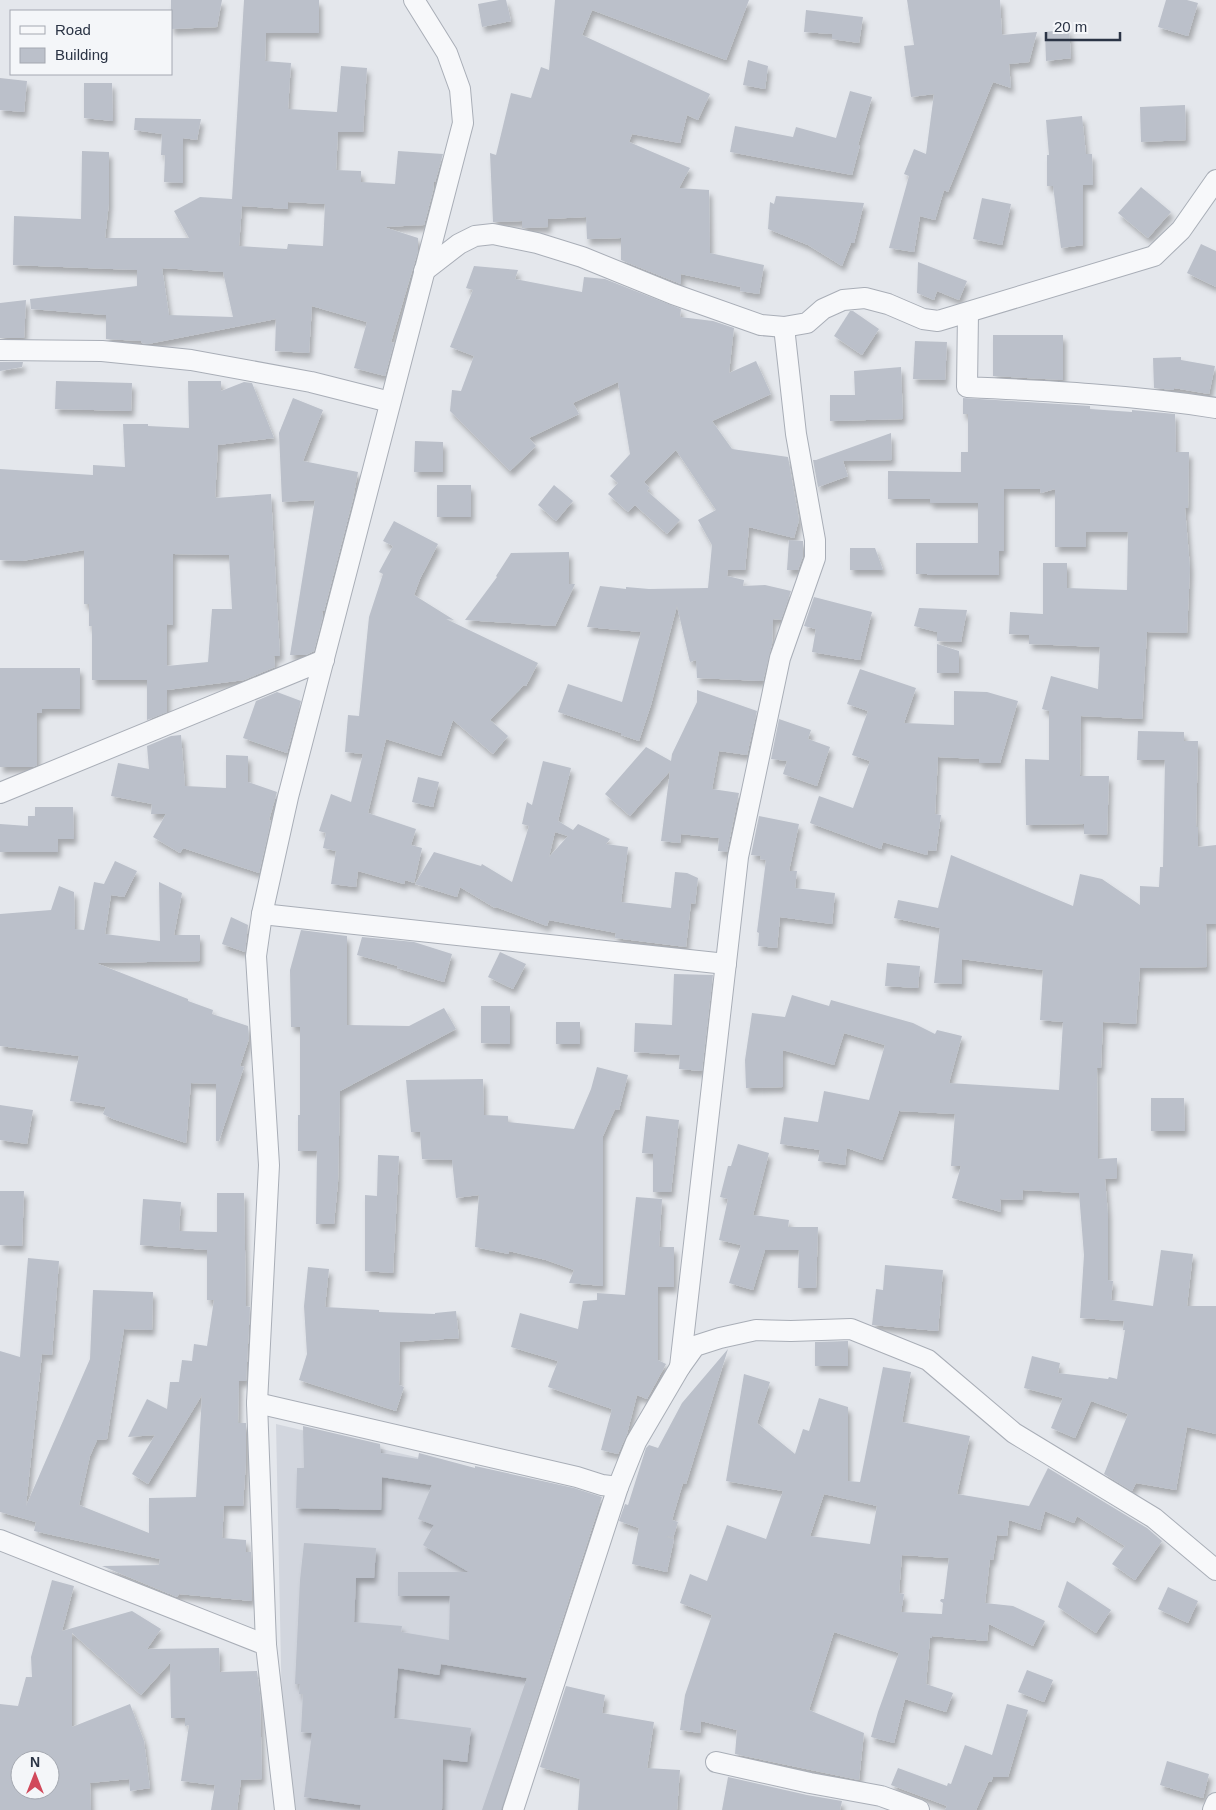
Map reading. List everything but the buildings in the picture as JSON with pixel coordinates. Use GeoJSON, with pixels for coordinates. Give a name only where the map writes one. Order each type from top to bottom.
{"type":"FeatureCollection","features":[{"type":"Feature","properties":{"kind":"street"},"geometry":{"type":"LineString","coordinates":[[285,1810],[266,1645],[257,1403],[269,1165],[256,956],[262,914],[288,797],[463,123],[460,89],[447,53],[414,0]]}},
{"type":"Feature","properties":{"kind":"street"},"geometry":{"type":"LineString","coordinates":[[424,271],[459,244],[475,236],[493,234],[537,243],[582,257],[673,294],[761,325],[784,327],[807,323],[823,310],[843,300],[865,298],[888,304],[923,319],[938,321],[1154,256],[1180,230],[1216,180]]}},
{"type":"Feature","properties":{"kind":"street"},"geometry":{"type":"LineString","coordinates":[[968,313],[967,387],[1093,393],[1216,408]]}},
{"type":"Feature","properties":{"kind":"street"},"geometry":{"type":"LineString","coordinates":[[680,1366],[738,857],[780,658],[815,558],[815,540],[796,434],[784,327]]}},
{"type":"Feature","properties":{"kind":"street"},"geometry":{"type":"LineString","coordinates":[[0,350],[102,351],[191,360],[311,382],[390,402]]}},
{"type":"Feature","properties":{"kind":"street"},"geometry":{"type":"LineString","coordinates":[[0,793],[324,660]]}},
{"type":"Feature","properties":{"kind":"street"},"geometry":{"type":"LineString","coordinates":[[262,914],[726,964]]}},
{"type":"Feature","properties":{"kind":"street"},"geometry":{"type":"LineString","coordinates":[[513,1810],[618,1487],[636,1442],[680,1366],[695,1346],[756,1330],[851,1329],[928,1360],[1014,1433],[1154,1518],[1216,1570]]}},
{"type":"Feature","properties":{"kind":"street"},"geometry":{"type":"LineString","coordinates":[[257,1403],[577,1477],[602,1485],[618,1487]]}},
{"type":"Feature","properties":{"kind":"street"},"geometry":{"type":"LineString","coordinates":[[0,1540],[266,1645]]}},
{"type":"Feature","properties":{"kind":"street"},"geometry":{"type":"LineString","coordinates":[[716,1762],[810,1783],[881,1796],[920,1810]]}},
{"type":"Feature","properties":{"kind":"street"},"geometry":{"type":"LineString","coordinates":[[1213,1810],[1216,1803]]}},
{"type":"Feature","properties":{"kind":"shaded area"},"geometry":{"type":"Polygon","coordinates":[[[276,1424],[593,1499],[502,1810],[284,1810],[276,1424]]]}}]}
